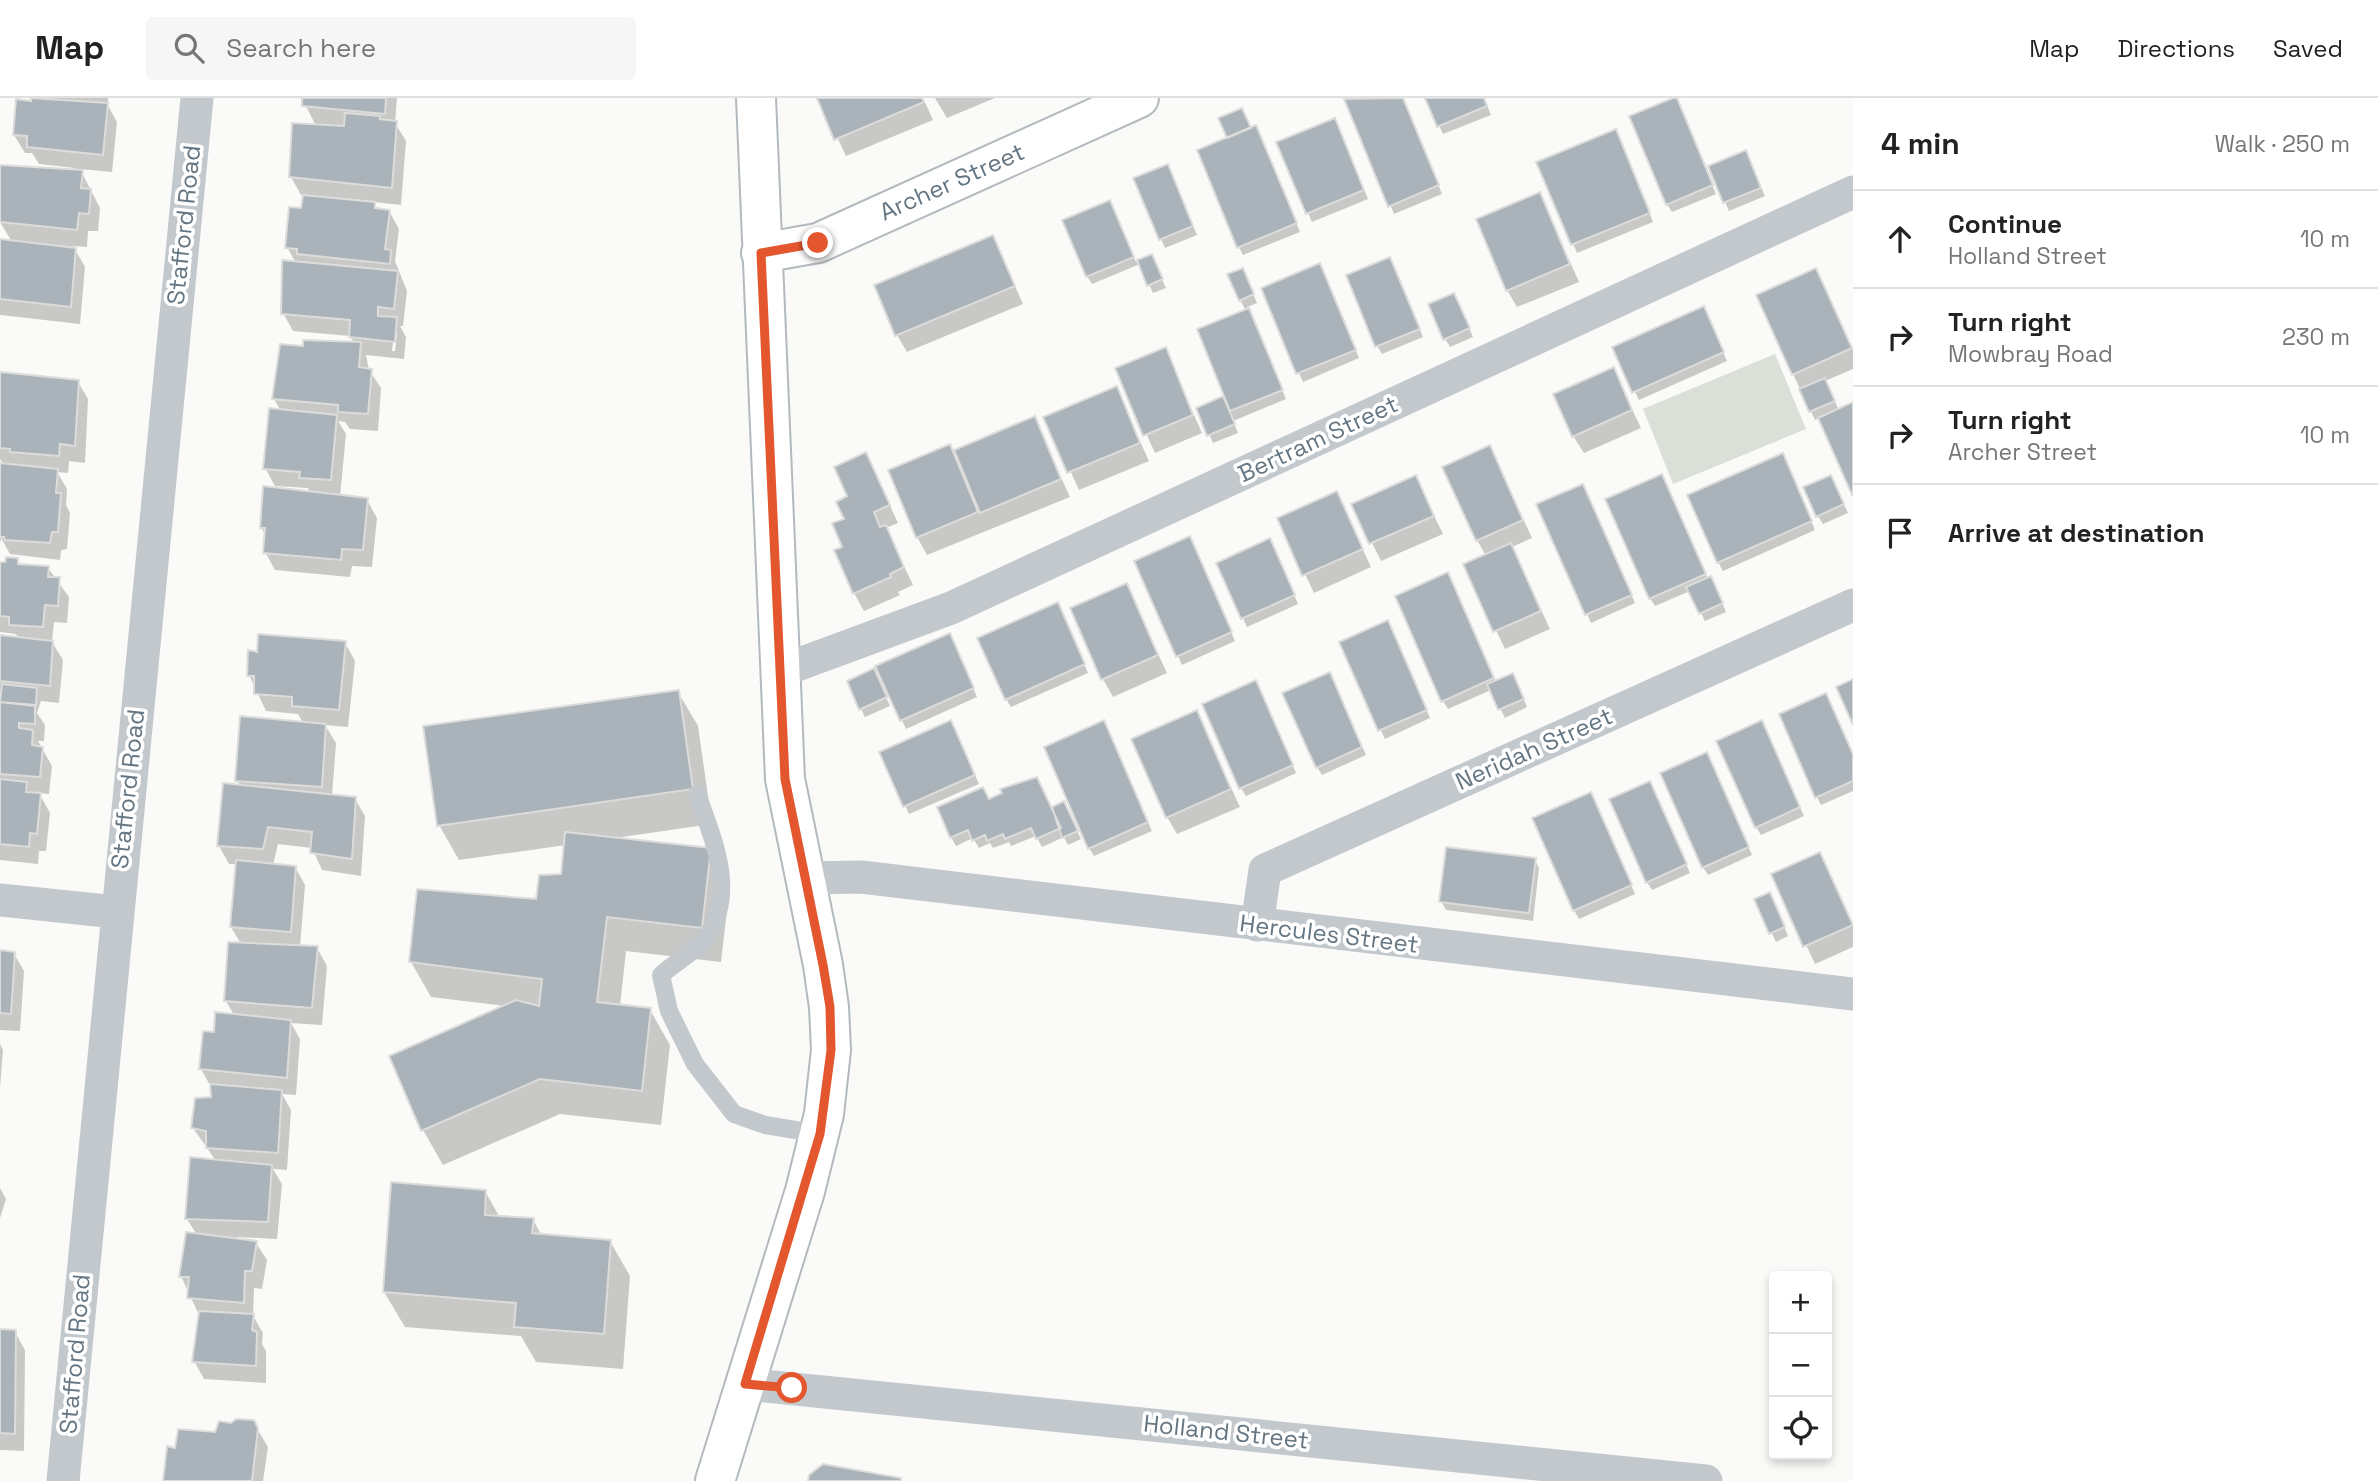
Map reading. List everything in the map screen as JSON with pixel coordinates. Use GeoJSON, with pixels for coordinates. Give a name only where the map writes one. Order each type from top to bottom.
{"type":"FeatureCollection","features":[{"type":"Feature","properties":{"kind":"main road"},"geometry":{"type":"LineString","coordinates":[[715,1481],[820,1134],[831,1050],[830,1007],[785,779],[778,672],[755,98]]}},
{"type":"Feature","properties":{"kind":"main road","name":"Archer Street"},"geometry":{"type":"LineString","coordinates":[[761,253],[818,243],[1139,98]]}},
{"type":"Feature","properties":{"kind":"street","name":"Stafford Road"},"geometry":{"type":"LineString","coordinates":[[63,1481],[116,912],[197,98]]}},
{"type":"Feature","properties":{"kind":"street","name":"Bertram Street"},"geometry":{"type":"LineString","coordinates":[[778,672],[951,608],[1853,192]]}},
{"type":"Feature","properties":{"kind":"street","name":"Neridah Street"},"geometry":{"type":"LineString","coordinates":[[1257,925],[1265,870],[1853,605]]}},
{"type":"Feature","properties":{"kind":"street","name":"Hercules Street"},"geometry":{"type":"LineString","coordinates":[[804,878],[861,877],[1853,994]]}},
{"type":"Feature","properties":{"kind":"street"},"geometry":{"type":"LineString","coordinates":[[0,900],[116,912]]}},
{"type":"Feature","properties":{"kind":"street","name":"Holland Street"},"geometry":{"type":"LineString","coordinates":[[745,1384],[1706,1481]]}},
{"type":"Feature","properties":{"kind":"lane"},"geometry":{"type":"LineString","coordinates":[[697,794],[720,859],[722,899],[707,937],[661,975],[669,1011],[695,1063],[734,1114],[765,1125],[820,1134]]}},
{"type":"Feature","properties":{"kind":"shaded area"},"geometry":{"type":"Polygon","coordinates":[[[1775,354],[1806,429],[1673,484],[1643,409],[1775,354]]]}},
{"type":"Feature","properties":{"kind":"building"},"geometry":{"type":"Polygon","coordinates":[[[31,98],[108,103],[103,155],[27,147],[27,136],[13,135],[16,99],[31,101],[31,98]]]}},
{"type":"Feature","properties":{"kind":"building"},"geometry":{"type":"Polygon","coordinates":[[[302,98],[386,98],[385,114],[302,106],[302,98]]]}},
{"type":"Feature","properties":{"kind":"building"},"geometry":{"type":"Polygon","coordinates":[[[817,98],[922,98],[924,102],[834,140],[817,98]]]}},
{"type":"Feature","properties":{"kind":"building"},"geometry":{"type":"Polygon","coordinates":[[[1403,98],[1439,185],[1388,207],[1344,99],[1403,98]]]}},
{"type":"Feature","properties":{"kind":"building"},"geometry":{"type":"Polygon","coordinates":[[[1425,98],[1484,98],[1487,106],[1437,127],[1425,98]]]}},
{"type":"Feature","properties":{"kind":"building"},"geometry":{"type":"Polygon","coordinates":[[[1677,98],[1713,185],[1666,205],[1629,116],[1677,98]]]}},
{"type":"Feature","properties":{"kind":"building"},"geometry":{"type":"Polygon","coordinates":[[[1242,108],[1251,128],[1227,138],[1218,118],[1242,108]]]}},
{"type":"Feature","properties":{"kind":"building"},"geometry":{"type":"Polygon","coordinates":[[[345,113],[380,116],[380,119],[397,121],[392,188],[289,177],[292,123],[344,126],[345,113]]]}},
{"type":"Feature","properties":{"kind":"building"},"geometry":{"type":"Polygon","coordinates":[[[1335,118],[1364,190],[1306,214],[1276,142],[1335,118]]]}},
{"type":"Feature","properties":{"kind":"building"},"geometry":{"type":"Polygon","coordinates":[[[1256,125],[1297,223],[1237,248],[1197,150],[1256,125]]]}},
{"type":"Feature","properties":{"kind":"building"},"geometry":{"type":"Polygon","coordinates":[[[1616,129],[1650,213],[1571,245],[1536,162],[1616,129]]]}},
{"type":"Feature","properties":{"kind":"building"},"geometry":{"type":"Polygon","coordinates":[[[1746,150],[1761,188],[1723,203],[1708,166],[1746,150]]]}},
{"type":"Feature","properties":{"kind":"building"},"geometry":{"type":"Polygon","coordinates":[[[1168,164],[1193,226],[1159,240],[1133,178],[1168,164]]]}},
{"type":"Feature","properties":{"kind":"building"},"geometry":{"type":"Polygon","coordinates":[[[0,165],[83,170],[81,188],[91,189],[89,214],[79,213],[77,230],[0,222],[0,165]]]}},
{"type":"Feature","properties":{"kind":"building"},"geometry":{"type":"Polygon","coordinates":[[[1540,192],[1570,264],[1506,291],[1476,219],[1540,192]]]}},
{"type":"Feature","properties":{"kind":"building"},"geometry":{"type":"Polygon","coordinates":[[[303,195],[375,202],[375,208],[390,210],[385,249],[391,250],[390,264],[297,254],[297,249],[285,248],[289,207],[301,208],[303,195]]]}},
{"type":"Feature","properties":{"kind":"building"},"geometry":{"type":"Polygon","coordinates":[[[1110,200],[1134,257],[1086,277],[1062,220],[1110,200]]]}},
{"type":"Feature","properties":{"kind":"building"},"geometry":{"type":"Polygon","coordinates":[[[993,235],[1015,286],[895,336],[874,285],[993,235]]]}},
{"type":"Feature","properties":{"kind":"building"},"geometry":{"type":"Polygon","coordinates":[[[0,239],[76,248],[71,307],[0,299],[0,239]]]}},
{"type":"Feature","properties":{"kind":"building"},"geometry":{"type":"Polygon","coordinates":[[[1152,254],[1163,279],[1147,286],[1137,260],[1152,254]]]}},
{"type":"Feature","properties":{"kind":"building"},"geometry":{"type":"Polygon","coordinates":[[[1390,257],[1420,329],[1375,347],[1346,275],[1390,257]]]}},
{"type":"Feature","properties":{"kind":"building"},"geometry":{"type":"Polygon","coordinates":[[[282,260],[398,271],[394,309],[378,307],[378,316],[397,317],[395,342],[349,337],[350,320],[281,314],[282,260]]]}},
{"type":"Feature","properties":{"kind":"building"},"geometry":{"type":"Polygon","coordinates":[[[1320,263],[1356,350],[1296,374],[1261,288],[1320,263]]]}},
{"type":"Feature","properties":{"kind":"building"},"geometry":{"type":"Polygon","coordinates":[[[1243,268],[1254,294],[1239,301],[1227,274],[1243,268]]]}},
{"type":"Feature","properties":{"kind":"building"},"geometry":{"type":"Polygon","coordinates":[[[1816,268],[1852,348],[1792,375],[1756,295],[1816,268]]]}},
{"type":"Feature","properties":{"kind":"building"},"geometry":{"type":"Polygon","coordinates":[[[1454,293],[1470,328],[1443,340],[1428,304],[1454,293]]]}},
{"type":"Feature","properties":{"kind":"building"},"geometry":{"type":"Polygon","coordinates":[[[1704,306],[1724,352],[1632,393],[1612,347],[1704,306]]]}},
{"type":"Feature","properties":{"kind":"building"},"geometry":{"type":"Polygon","coordinates":[[[1249,308],[1283,390],[1230,411],[1197,329],[1249,308]]]}},
{"type":"Feature","properties":{"kind":"building"},"geometry":{"type":"Polygon","coordinates":[[[303,340],[361,342],[359,367],[372,369],[368,414],[338,412],[338,405],[272,399],[280,344],[303,346],[303,340]]]}},
{"type":"Feature","properties":{"kind":"building"},"geometry":{"type":"Polygon","coordinates":[[[1166,347],[1193,415],[1143,436],[1115,368],[1166,347]]]}},
{"type":"Feature","properties":{"kind":"building"},"geometry":{"type":"Polygon","coordinates":[[[1614,367],[1632,410],[1572,437],[1553,394],[1614,367]]]}},
{"type":"Feature","properties":{"kind":"building"},"geometry":{"type":"Polygon","coordinates":[[[0,372],[79,380],[75,446],[60,444],[59,456],[10,452],[10,449],[0,448],[0,372]]]}},
{"type":"Feature","properties":{"kind":"building"},"geometry":{"type":"Polygon","coordinates":[[[1825,378],[1835,401],[1809,412],[1799,389],[1825,378]]]}},
{"type":"Feature","properties":{"kind":"building"},"geometry":{"type":"Polygon","coordinates":[[[1117,386],[1140,443],[1067,473],[1043,417],[1117,386]]]}},
{"type":"Feature","properties":{"kind":"building"},"geometry":{"type":"Polygon","coordinates":[[[1223,396],[1235,424],[1207,436],[1196,408],[1223,396]]]}},
{"type":"Feature","properties":{"kind":"building"},"geometry":{"type":"Polygon","coordinates":[[[1853,402],[1853,495],[1852,495],[1818,418],[1853,402]]]}},
{"type":"Feature","properties":{"kind":"building"},"geometry":{"type":"Polygon","coordinates":[[[269,408],[337,415],[331,480],[299,478],[300,472],[263,469],[269,408]]]}},
{"type":"Feature","properties":{"kind":"building"},"geometry":{"type":"Polygon","coordinates":[[[1035,416],[1061,479],[980,513],[954,450],[1035,416]]]}},
{"type":"Feature","properties":{"kind":"building"},"geometry":{"type":"Polygon","coordinates":[[[950,444],[978,512],[916,538],[888,470],[950,444]]]}},
{"type":"Feature","properties":{"kind":"building"},"geometry":{"type":"Polygon","coordinates":[[[1490,445],[1523,520],[1476,541],[1442,467],[1490,445]]]}},
{"type":"Feature","properties":{"kind":"building"},"geometry":{"type":"Polygon","coordinates":[[[866,452],[890,505],[874,512],[880,527],[886,525],[904,567],[890,574],[891,577],[853,594],[834,550],[842,547],[832,523],[844,519],[836,502],[847,496],[834,467],[866,452]]]}},
{"type":"Feature","properties":{"kind":"building"},"geometry":{"type":"Polygon","coordinates":[[[1783,453],[1812,521],[1717,563],[1687,495],[1783,453]]]}},
{"type":"Feature","properties":{"kind":"building"},"geometry":{"type":"Polygon","coordinates":[[[0,463],[58,469],[56,493],[61,493],[58,532],[52,532],[50,543],[5,540],[0,537],[0,463]]]}},
{"type":"Feature","properties":{"kind":"building"},"geometry":{"type":"Polygon","coordinates":[[[1662,474],[1706,574],[1649,599],[1605,499],[1662,474]]]}},
{"type":"Feature","properties":{"kind":"building"},"geometry":{"type":"Polygon","coordinates":[[[1416,475],[1434,516],[1369,544],[1351,504],[1416,475]]]}},
{"type":"Feature","properties":{"kind":"building"},"geometry":{"type":"Polygon","coordinates":[[[1831,475],[1844,504],[1816,517],[1803,487],[1831,475]]]}},
{"type":"Feature","properties":{"kind":"building"},"geometry":{"type":"Polygon","coordinates":[[[1583,484],[1632,595],[1585,615],[1536,504],[1583,484]]]}},
{"type":"Feature","properties":{"kind":"building"},"geometry":{"type":"Polygon","coordinates":[[[263,486],[368,498],[363,550],[342,549],[341,560],[263,553],[265,528],[260,528],[263,486]]]}},
{"type":"Feature","properties":{"kind":"building"},"geometry":{"type":"Polygon","coordinates":[[[1337,491],[1363,549],[1302,576],[1277,518],[1337,491]]]}},
{"type":"Feature","properties":{"kind":"building"},"geometry":{"type":"Polygon","coordinates":[[[1190,536],[1232,632],[1176,657],[1134,561],[1190,536]]]}},
{"type":"Feature","properties":{"kind":"building"},"geometry":{"type":"Polygon","coordinates":[[[1270,538],[1295,595],[1241,619],[1216,563],[1270,538]]]}},
{"type":"Feature","properties":{"kind":"building"},"geometry":{"type":"Polygon","coordinates":[[[1511,543],[1541,611],[1493,632],[1463,564],[1511,543]]]}},
{"type":"Feature","properties":{"kind":"building"},"geometry":{"type":"Polygon","coordinates":[[[6,557],[18,558],[18,564],[49,566],[48,577],[60,577],[58,606],[45,605],[43,627],[9,625],[9,617],[0,616],[0,562],[5,562],[6,557]]]}},
{"type":"Feature","properties":{"kind":"building"},"geometry":{"type":"Polygon","coordinates":[[[1448,572],[1494,678],[1441,702],[1395,596],[1448,572]]]}},
{"type":"Feature","properties":{"kind":"building"},"geometry":{"type":"Polygon","coordinates":[[[1711,576],[1723,603],[1699,614],[1686,587],[1711,576]]]}},
{"type":"Feature","properties":{"kind":"building"},"geometry":{"type":"Polygon","coordinates":[[[1127,583],[1158,655],[1101,680],[1070,608],[1127,583]]]}},
{"type":"Feature","properties":{"kind":"building"},"geometry":{"type":"Polygon","coordinates":[[[1058,602],[1085,664],[1005,700],[977,638],[1058,602]]]}},
{"type":"Feature","properties":{"kind":"building"},"geometry":{"type":"Polygon","coordinates":[[[1388,620],[1427,710],[1378,731],[1339,642],[1388,620]]]}},
{"type":"Feature","properties":{"kind":"building"},"geometry":{"type":"Polygon","coordinates":[[[950,633],[974,688],[900,721],[875,666],[950,633]]]}},
{"type":"Feature","properties":{"kind":"building"},"geometry":{"type":"Polygon","coordinates":[[[258,634],[346,641],[339,710],[292,706],[292,697],[254,694],[254,676],[247,676],[248,650],[257,652],[258,634]]]}},
{"type":"Feature","properties":{"kind":"building"},"geometry":{"type":"Polygon","coordinates":[[[0,635],[53,641],[50,686],[0,681],[0,635]]]}},
{"type":"Feature","properties":{"kind":"building"},"geometry":{"type":"Polygon","coordinates":[[[874,668],[887,697],[859,710],[847,681],[874,668]]]}},
{"type":"Feature","properties":{"kind":"building"},"geometry":{"type":"Polygon","coordinates":[[[1330,672],[1362,747],[1316,768],[1282,693],[1330,672]]]}},
{"type":"Feature","properties":{"kind":"building"},"geometry":{"type":"Polygon","coordinates":[[[1513,673],[1524,699],[1498,710],[1487,684],[1513,673]]]}},
{"type":"Feature","properties":{"kind":"building"},"geometry":{"type":"Polygon","coordinates":[[[1853,679],[1853,725],[1836,687],[1853,679]]]}},
{"type":"Feature","properties":{"kind":"building"},"geometry":{"type":"Polygon","coordinates":[[[1256,680],[1293,765],[1239,789],[1202,704],[1256,680]]]}},
{"type":"Feature","properties":{"kind":"building"},"geometry":{"type":"Polygon","coordinates":[[[2,684],[37,688],[36,705],[0,702],[2,684]]]}},
{"type":"Feature","properties":{"kind":"building"},"geometry":{"type":"Polygon","coordinates":[[[679,690],[693,789],[437,826],[423,726],[679,690]]]}},
{"type":"Feature","properties":{"kind":"building"},"geometry":{"type":"Polygon","coordinates":[[[1826,693],[1853,754],[1853,781],[1815,798],[1779,714],[1826,693]]]}},
{"type":"Feature","properties":{"kind":"building"},"geometry":{"type":"Polygon","coordinates":[[[0,702],[35,706],[35,724],[19,723],[19,728],[33,730],[32,745],[43,747],[40,777],[0,774],[0,702]]]}},
{"type":"Feature","properties":{"kind":"building"},"geometry":{"type":"Polygon","coordinates":[[[1197,710],[1231,789],[1166,818],[1131,739],[1197,710]]]}},
{"type":"Feature","properties":{"kind":"building"},"geometry":{"type":"Polygon","coordinates":[[[240,716],[326,724],[322,787],[235,781],[240,716]]]}},
{"type":"Feature","properties":{"kind":"building"},"geometry":{"type":"Polygon","coordinates":[[[951,720],[975,775],[903,807],[879,752],[951,720]]]}},
{"type":"Feature","properties":{"kind":"building"},"geometry":{"type":"Polygon","coordinates":[[[1104,720],[1148,822],[1088,849],[1044,747],[1104,720]]]}},
{"type":"Feature","properties":{"kind":"building"},"geometry":{"type":"Polygon","coordinates":[[[1762,720],[1800,807],[1755,828],[1716,741],[1762,720]]]}},
{"type":"Feature","properties":{"kind":"building"},"geometry":{"type":"Polygon","coordinates":[[[1707,752],[1749,847],[1702,868],[1660,773],[1707,752]]]}},
{"type":"Feature","properties":{"kind":"building"},"geometry":{"type":"Polygon","coordinates":[[[1037,777],[1061,828],[1036,839],[1031,828],[1005,839],[1003,834],[987,841],[985,835],[972,841],[968,830],[950,838],[937,807],[983,787],[989,799],[1002,793],[1000,789],[1037,777]]]}},
{"type":"Feature","properties":{"kind":"building"},"geometry":{"type":"Polygon","coordinates":[[[0,779],[27,782],[26,792],[41,793],[37,834],[30,833],[29,847],[0,844],[0,779]]]}},
{"type":"Feature","properties":{"kind":"building"},"geometry":{"type":"Polygon","coordinates":[[[1650,781],[1687,864],[1646,883],[1609,799],[1650,781]]]}},
{"type":"Feature","properties":{"kind":"building"},"geometry":{"type":"Polygon","coordinates":[[[223,783],[356,797],[352,859],[310,853],[312,832],[268,827],[263,849],[217,846],[223,783]]]}},
{"type":"Feature","properties":{"kind":"building"},"geometry":{"type":"Polygon","coordinates":[[[1591,792],[1632,885],[1573,911],[1532,818],[1591,792]]]}},
{"type":"Feature","properties":{"kind":"building"},"geometry":{"type":"Polygon","coordinates":[[[1064,801],[1078,831],[1062,838],[1052,807],[1064,801]]]}},
{"type":"Feature","properties":{"kind":"building"},"geometry":{"type":"Polygon","coordinates":[[[565,832],[711,848],[702,928],[607,917],[597,1002],[651,1008],[642,1091],[540,1079],[421,1131],[389,1056],[516,1000],[539,1006],[542,979],[409,962],[417,889],[536,899],[539,875],[561,874],[565,832]]]}},
{"type":"Feature","properties":{"kind":"building"},"geometry":{"type":"Polygon","coordinates":[[[1446,847],[1536,858],[1529,913],[1439,902],[1446,847]]]}},
{"type":"Feature","properties":{"kind":"building"},"geometry":{"type":"Polygon","coordinates":[[[1820,852],[1853,925],[1803,947],[1771,874],[1820,852]]]}},
{"type":"Feature","properties":{"kind":"building"},"geometry":{"type":"Polygon","coordinates":[[[236,860],[296,866],[291,932],[230,927],[236,860]]]}},
{"type":"Feature","properties":{"kind":"building"},"geometry":{"type":"Polygon","coordinates":[[[1770,892],[1785,927],[1769,934],[1754,899],[1770,892]]]}},
{"type":"Feature","properties":{"kind":"building"},"geometry":{"type":"Polygon","coordinates":[[[228,942],[318,946],[312,1008],[224,1001],[228,942]]]}},
{"type":"Feature","properties":{"kind":"building"},"geometry":{"type":"Polygon","coordinates":[[[0,950],[15,952],[11,1014],[0,1013],[0,950]]]}},
{"type":"Feature","properties":{"kind":"building"},"geometry":{"type":"Polygon","coordinates":[[[215,1012],[291,1020],[287,1078],[199,1069],[203,1031],[214,1032],[215,1012]]]}},
{"type":"Feature","properties":{"kind":"building"},"geometry":{"type":"Polygon","coordinates":[[[210,1084],[282,1090],[278,1153],[206,1148],[206,1131],[191,1128],[195,1098],[211,1097],[210,1084]]]}},
{"type":"Feature","properties":{"kind":"building"},"geometry":{"type":"Polygon","coordinates":[[[190,1157],[272,1165],[268,1222],[185,1219],[190,1157]]]}},
{"type":"Feature","properties":{"kind":"building"},"geometry":{"type":"Polygon","coordinates":[[[391,1182],[486,1190],[485,1215],[534,1218],[532,1233],[611,1240],[604,1334],[514,1327],[516,1303],[383,1292],[391,1182]]]}},
{"type":"Feature","properties":{"kind":"building"},"geometry":{"type":"Polygon","coordinates":[[[186,1232],[257,1241],[252,1271],[245,1271],[244,1303],[187,1298],[189,1277],[179,1277],[186,1232]]]}},
{"type":"Feature","properties":{"kind":"building"},"geometry":{"type":"Polygon","coordinates":[[[199,1311],[254,1314],[252,1330],[257,1332],[256,1366],[192,1362],[199,1311]]]}},
{"type":"Feature","properties":{"kind":"building"},"geometry":{"type":"Polygon","coordinates":[[[0,1329],[16,1330],[15,1434],[0,1433],[0,1329]]]}},
{"type":"Feature","properties":{"kind":"building"},"geometry":{"type":"Polygon","coordinates":[[[236,1419],[254,1420],[258,1428],[252,1481],[163,1481],[167,1446],[175,1448],[178,1429],[215,1432],[219,1421],[231,1423],[236,1419]]]}},
{"type":"Feature","properties":{"kind":"building"},"geometry":{"type":"Polygon","coordinates":[[[823,1464],[901,1478],[901,1481],[808,1481],[809,1475],[823,1464]]]}},
{"type":"Feature","properties":{"kind":"route"},"geometry":{"type":"LineString","coordinates":[[792,1388],[745,1384],[820,1134],[831,1050],[830,1007],[785,779],[778,672],[761,253],[818,243]]}}]}
